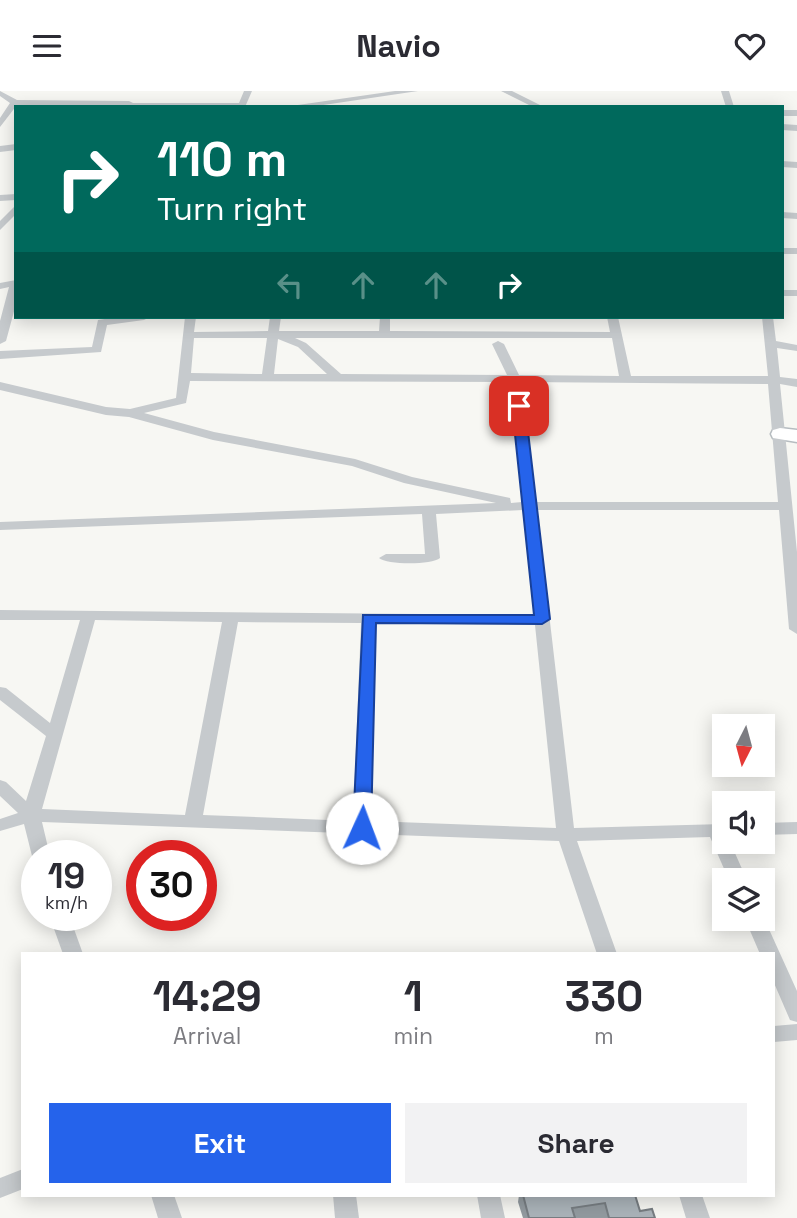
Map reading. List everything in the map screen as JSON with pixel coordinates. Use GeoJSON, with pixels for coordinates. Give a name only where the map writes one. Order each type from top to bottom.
{"type":"FeatureCollection","features":[{"type":"Feature","properties":{"kind":"street"},"geometry":{"type":"LineString","coordinates":[[53,104],[62,91]]}},
{"type":"Feature","properties":{"kind":"street"},"geometry":{"type":"LineString","coordinates":[[93,102],[99,91]]}},
{"type":"Feature","properties":{"kind":"street"},"geometry":{"type":"LineString","coordinates":[[128,105],[136,91]]}},
{"type":"Feature","properties":{"kind":"street"},"geometry":{"type":"LineString","coordinates":[[0,105],[93,102],[128,105],[242,105],[248,91]]}},
{"type":"Feature","properties":{"kind":"street"},"geometry":{"type":"LineString","coordinates":[[306,91],[310,104]]}},
{"type":"Feature","properties":{"kind":"street"},"geometry":{"type":"LineString","coordinates":[[303,105],[414,91]]}},
{"type":"Feature","properties":{"kind":"street"},"geometry":{"type":"LineString","coordinates":[[505,91],[536,105]]}},
{"type":"Feature","properties":{"kind":"street"},"geometry":{"type":"LineString","coordinates":[[0,93],[14,103]]}},
{"type":"Feature","properties":{"kind":"street"},"geometry":{"type":"LineString","coordinates":[[0,124],[14,103]]}},
{"type":"Feature","properties":{"kind":"street"},"geometry":{"type":"LineString","coordinates":[[0,229],[14,211]]}},
{"type":"Feature","properties":{"kind":"street"},"geometry":{"type":"LineString","coordinates":[[0,341],[14,290]]}},
{"type":"Feature","properties":{"kind":"street"},"geometry":{"type":"LineString","coordinates":[[0,355],[97,351],[102,322],[127,319]]}},
{"type":"Feature","properties":{"kind":"street"},"geometry":{"type":"LineString","coordinates":[[130,413],[182,400],[190,319]]}},
{"type":"Feature","properties":{"kind":"street"},"geometry":{"type":"LineString","coordinates":[[268,378],[275,319]]}},
{"type":"Feature","properties":{"kind":"street"},"geometry":{"type":"LineString","coordinates":[[384,334],[385,319]]}},
{"type":"Feature","properties":{"kind":"street"},"geometry":{"type":"LineString","coordinates":[[613,319],[626,381]]}},
{"type":"Feature","properties":{"kind":"street"},"geometry":{"type":"LineString","coordinates":[[768,319],[774,380],[789,435],[785,506],[797,629]]}},
{"type":"Feature","properties":{"kind":"street"},"geometry":{"type":"LineString","coordinates":[[273,333],[302,345],[339,379]]}},
{"type":"Feature","properties":{"kind":"street"},"geometry":{"type":"LineString","coordinates":[[188,335],[617,335]]}},
{"type":"Feature","properties":{"kind":"street"},"geometry":{"type":"LineString","coordinates":[[498,344],[516,381],[566,835],[606,952]]}},
{"type":"Feature","properties":{"kind":"street"},"geometry":{"type":"LineString","coordinates":[[772,344],[797,348]]}},
{"type":"Feature","properties":{"kind":"street"},"geometry":{"type":"LineString","coordinates":[[184,377],[516,381],[774,380],[797,383]]}},
{"type":"Feature","properties":{"kind":"street"},"geometry":{"type":"LineString","coordinates":[[0,386],[78,407],[130,413],[213,436],[355,463],[409,480],[529,506]]}},
{"type":"Feature","properties":{"kind":"street"},"geometry":{"type":"LineString","coordinates":[[0,526],[529,506],[785,506]]}},
{"type":"Feature","properties":{"kind":"street"},"geometry":{"type":"LineString","coordinates":[[386,558],[433,558],[429,511]]}},
{"type":"Feature","properties":{"kind":"street"},"geometry":{"type":"LineString","coordinates":[[0,615],[542,619]]}},
{"type":"Feature","properties":{"kind":"street"},"geometry":{"type":"LineString","coordinates":[[30,815],[56,736],[89,616]]}},
{"type":"Feature","properties":{"kind":"street"},"geometry":{"type":"LineString","coordinates":[[193,821],[231,617]]}},
{"type":"Feature","properties":{"kind":"street"},"geometry":{"type":"LineString","coordinates":[[362,828],[369,618]]}},
{"type":"Feature","properties":{"kind":"street"},"geometry":{"type":"LineString","coordinates":[[0,692],[56,736]]}},
{"type":"Feature","properties":{"kind":"street"},"geometry":{"type":"LineString","coordinates":[[0,786],[30,815],[37,840]]}},
{"type":"Feature","properties":{"kind":"street"},"geometry":{"type":"LineString","coordinates":[[0,825],[30,815],[566,835],[712,830]]}},
{"type":"Feature","properties":{"kind":"street"},"geometry":{"type":"LineString","coordinates":[[775,829],[797,828]]}},
{"type":"Feature","properties":{"kind":"street"},"geometry":{"type":"LineString","coordinates":[[65,931],[73,952]]}},
{"type":"Feature","properties":{"kind":"street"},"geometry":{"type":"LineString","coordinates":[[760,931],[769,952]]}},
{"type":"Feature","properties":{"kind":"street"},"geometry":{"type":"LineString","coordinates":[[775,963],[797,1014]]}},
{"type":"Feature","properties":{"kind":"street"},"geometry":{"type":"LineString","coordinates":[[775,1034],[797,1032]]}},
{"type":"Feature","properties":{"kind":"street"},"geometry":{"type":"LineString","coordinates":[[0,1188],[21,1180]]}},
{"type":"Feature","properties":{"kind":"street"},"geometry":{"type":"LineString","coordinates":[[163,1197],[170,1218]]}},
{"type":"Feature","properties":{"kind":"street"},"geometry":{"type":"LineString","coordinates":[[344,1197],[347,1218]]}},
{"type":"Feature","properties":{"kind":"street"},"geometry":{"type":"LineString","coordinates":[[488,1197],[493,1218]]}},
{"type":"Feature","properties":{"kind":"street"},"geometry":{"type":"LineString","coordinates":[[691,1197],[698,1218]]}},
{"type":"Feature","properties":{"kind":"building"},"geometry":{"type":"Polygon","coordinates":[[[524,1197],[636,1197],[640,1211],[652,1209],[655,1218],[609,1218],[605,1203],[572,1208],[575,1218],[529,1218],[524,1197]]]}},
{"type":"Feature","properties":{"kind":"route"},"geometry":{"type":"LineString","coordinates":[[362,828],[369,618],[542,619],[519,406]]}}]}
